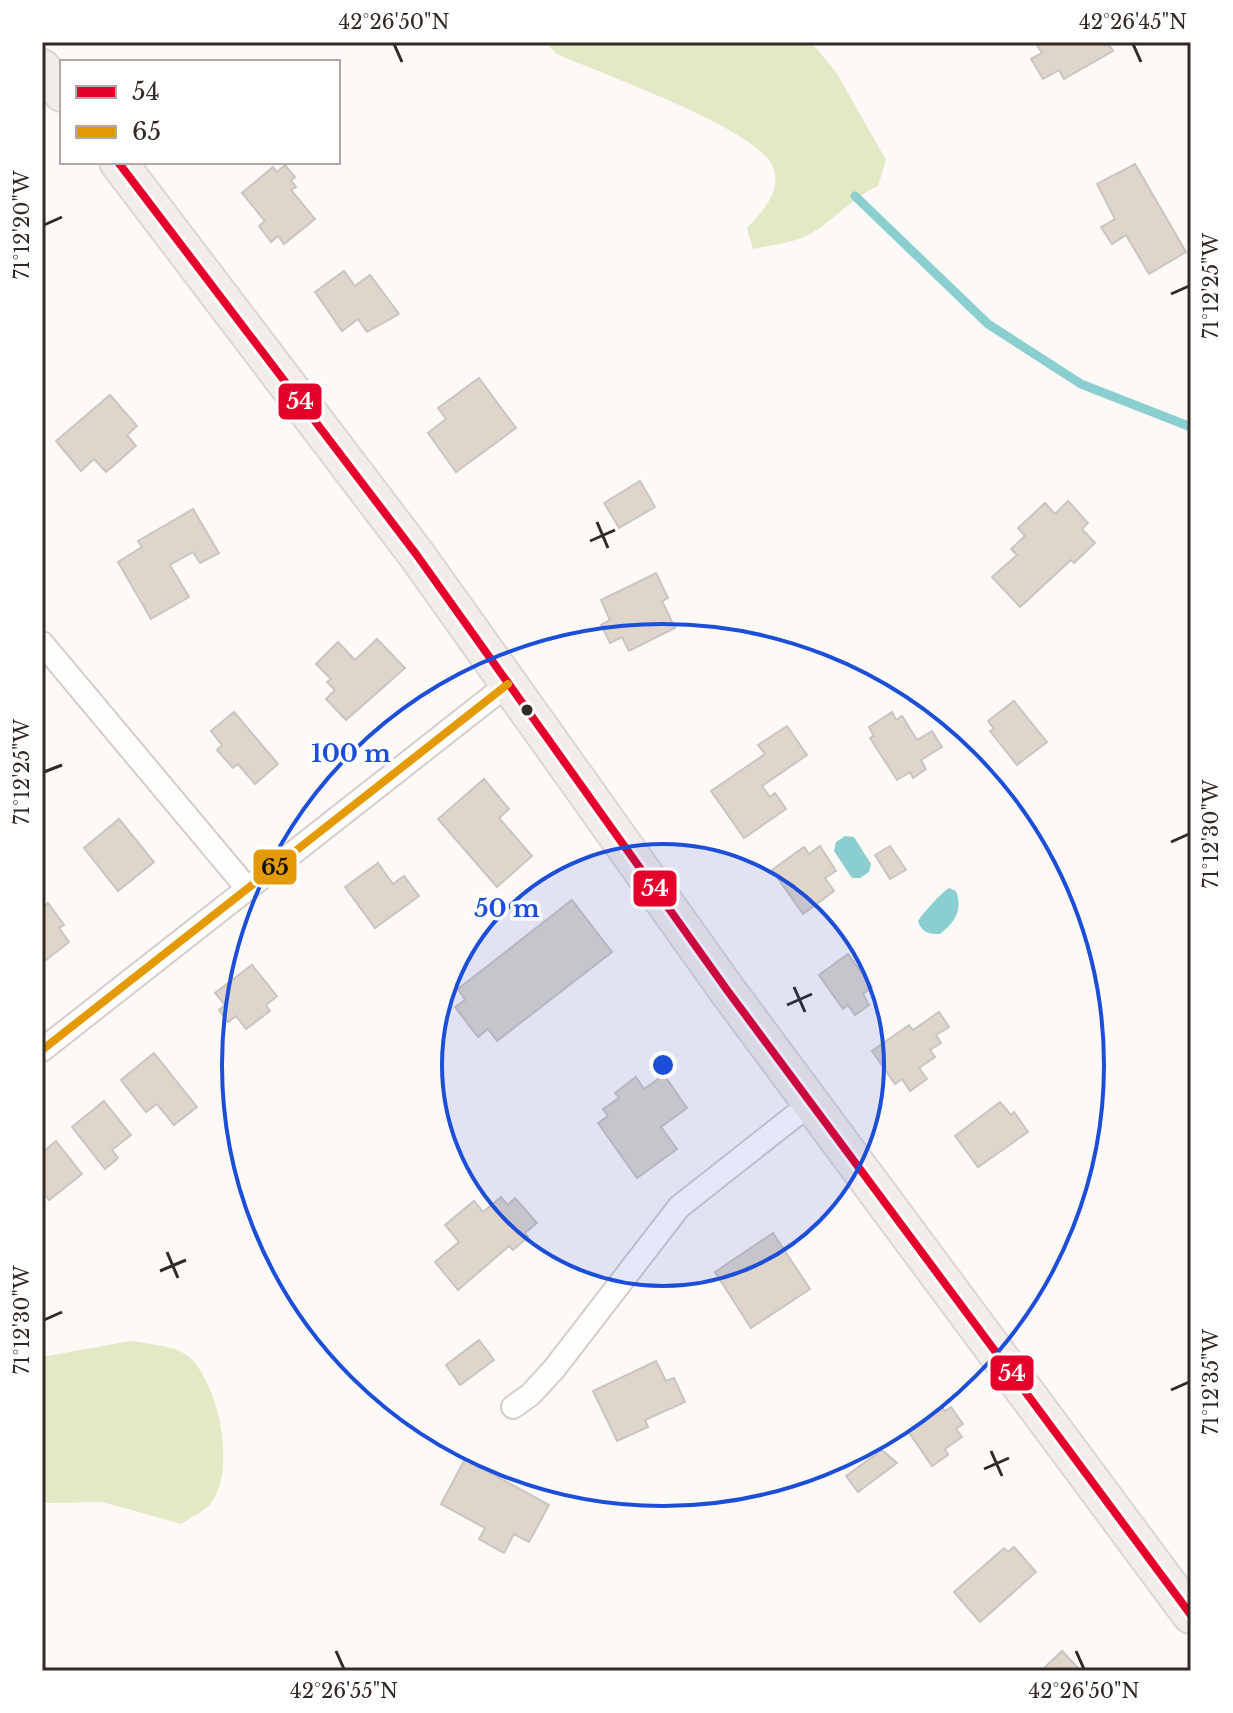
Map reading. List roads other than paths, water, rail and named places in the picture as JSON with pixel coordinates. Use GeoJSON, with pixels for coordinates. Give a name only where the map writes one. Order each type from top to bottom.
{"type":"FeatureCollection","features":[{"type":"Feature","properties":{"kind":"main road"},"geometry":{"type":"LineString","coordinates":[[42,68],[60,90]]}},
{"type":"Feature","properties":{"kind":"main road"},"geometry":{"type":"LineString","coordinates":[[120,164],[309,411],[811,1103],[1191,1615]]}},
{"type":"Feature","properties":{"kind":"street"},"geometry":{"type":"LineString","coordinates":[[42,643],[247,888]]}},
{"type":"Feature","properties":{"kind":"street"},"geometry":{"type":"LineString","coordinates":[[42,1050],[508,684]]}},
{"type":"Feature","properties":{"kind":"street"},"geometry":{"type":"LineString","coordinates":[[513,1407],[530,1395],[554,1369],[679,1207],[811,1103]]}},
{"type":"Feature","properties":{"kind":"water"},"geometry":{"type":"Polygon","coordinates":[[[845,836],[854,837],[871,864],[869,872],[860,878],[852,878],[834,851],[836,842],[845,836]]]}},
{"type":"Feature","properties":{"kind":"water"},"geometry":{"type":"Polygon","coordinates":[[[949,888],[956,891],[958,898],[956,915],[940,934],[926,932],[918,921],[949,888]]]}},
{"type":"Feature","properties":{"kind":"waterway"},"geometry":{"type":"LineString","coordinates":[[855,196],[988,324],[1081,384],[1191,427]]}}]}
